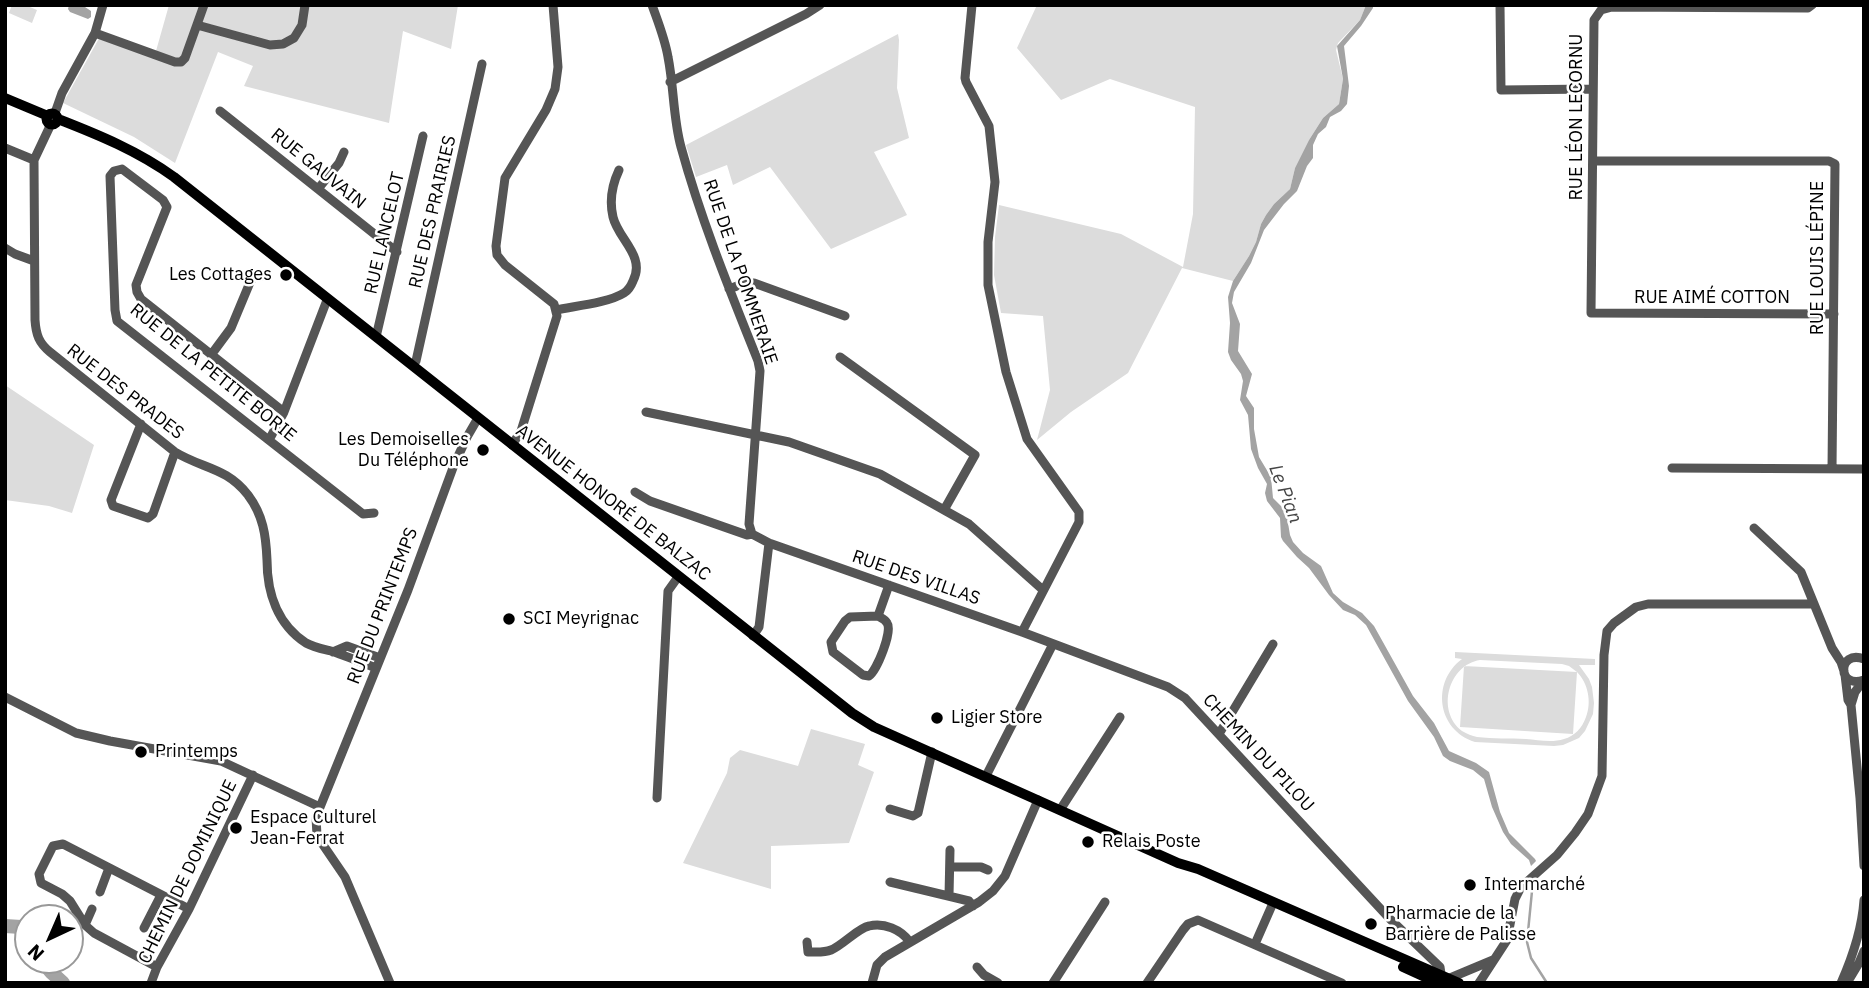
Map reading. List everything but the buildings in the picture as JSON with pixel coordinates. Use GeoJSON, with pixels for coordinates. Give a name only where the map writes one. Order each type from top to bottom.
{"type":"FeatureCollection","features":[{"type":"Feature","properties":{"kind":"main road","name":"AVENUE HONORÉ DE BALZAC"},"geometry":{"type":"LineString","coordinates":[[5,98],[114,142],[160,167],[753,636],[874,727],[1178,863],[1197,875],[1445,981]]}},
{"type":"Feature","properties":{"kind":"main road","name":"AVENUE HONORÉ DE BALZAC"},"geometry":{"type":"LineString","coordinates":[[1406,964],[1422,967],[1445,981]]}},
{"type":"Feature","properties":{"kind":"street"},"geometry":{"type":"LineString","coordinates":[[5,248],[34,261],[34,160],[62,93],[94,33],[103,5]]}},
{"type":"Feature","properties":{"kind":"street"},"geometry":{"type":"LineString","coordinates":[[94,33],[181,62],[185,58],[204,5]]}},
{"type":"Feature","properties":{"kind":"street"},"geometry":{"type":"LineString","coordinates":[[197,25],[270,45],[283,44],[294,38],[302,25],[305,5]]}},
{"type":"Feature","properties":{"kind":"street"},"geometry":{"type":"LineString","coordinates":[[512,445],[521,431],[557,316],[554,304],[505,265],[497,255],[496,246],[505,178],[555,89],[558,67],[552,5]]}},
{"type":"Feature","properties":{"kind":"street","name":"RUE DE LA POMMERAIE"},"geometry":{"type":"LineString","coordinates":[[652,5],[668,57],[680,145],[697,201],[760,371],[749,524],[752,534]]}},
{"type":"Feature","properties":{"kind":"street"},"geometry":{"type":"LineString","coordinates":[[670,82],[820,5]]}},
{"type":"Feature","properties":{"kind":"street"},"geometry":{"type":"LineString","coordinates":[[972,5],[965,78],[989,126],[995,182],[988,242],[988,285],[1006,372],[1027,439],[1079,512],[1079,522],[1022,632]]}},
{"type":"Feature","properties":{"kind":"street"},"geometry":{"type":"LineString","coordinates":[[1500,5],[1501,90],[1593,89]]}},
{"type":"Feature","properties":{"kind":"street","name":"RUE LÉON LECORNU"},"geometry":{"type":"LineString","coordinates":[[1591,313],[1594,20],[1601,10],[1612,7],[1808,8],[1812,5]]}},
{"type":"Feature","properties":{"kind":"street","name":"RUE DES PRAIRIES"},"geometry":{"type":"LineString","coordinates":[[413,366],[482,64]]}},
{"type":"Feature","properties":{"kind":"street","name":"RUE GAUVAIN"},"geometry":{"type":"LineString","coordinates":[[220,111],[397,252]]}},
{"type":"Feature","properties":{"kind":"street","name":"RUE LANCELOT"},"geometry":{"type":"LineString","coordinates":[[376,337],[423,136]]}},
{"type":"Feature","properties":{"kind":"street"},"geometry":{"type":"LineString","coordinates":[[5,148],[34,160]]}},
{"type":"Feature","properties":{"kind":"street"},"geometry":{"type":"LineString","coordinates":[[318,189],[339,163],[344,152]]}},
{"type":"Feature","properties":{"kind":"street","name":"RUE LOUIS LÉPINE"},"geometry":{"type":"LineString","coordinates":[[1593,161],[1829,161],[1835,164],[1832,469]]}},
{"type":"Feature","properties":{"kind":"street","name":"RUE DE LA PETITE BORIE"},"geometry":{"type":"LineString","coordinates":[[211,355],[141,299],[137,292],[136,285],[167,207],[163,200],[122,169],[114,171],[110,176],[117,321],[363,514],[374,513]]}},
{"type":"Feature","properties":{"kind":"street"},"geometry":{"type":"LineString","coordinates":[[556,310],[616,297],[627,291],[635,278],[637,263],[613,221],[610,201],[613,182],[619,170]]}},
{"type":"Feature","properties":{"kind":"street","name":"RUE DES PRADES"},"geometry":{"type":"LineString","coordinates":[[34,261],[37,336],[43,346],[176,452],[188,460],[230,477],[246,493],[263,522],[267,542],[269,590],[278,612],[291,630],[307,643],[333,652],[347,646],[378,663]]}},
{"type":"Feature","properties":{"kind":"street"},"geometry":{"type":"LineString","coordinates":[[264,276],[258,275],[251,280],[231,328],[211,355],[284,412]]}},
{"type":"Feature","properties":{"kind":"street"},"geometry":{"type":"LineString","coordinates":[[729,289],[754,283],[845,316]]}},
{"type":"Feature","properties":{"kind":"street"},"geometry":{"type":"LineString","coordinates":[[270,440],[284,412],[327,300]]}},
{"type":"Feature","properties":{"kind":"street","name":"RUE AIMÉ COTTON"},"geometry":{"type":"LineString","coordinates":[[1591,313],[1833,314]]}},
{"type":"Feature","properties":{"kind":"street"},"geometry":{"type":"LineString","coordinates":[[840,356],[975,455],[944,510]]}},
{"type":"Feature","properties":{"kind":"street"},"geometry":{"type":"LineString","coordinates":[[646,412],[789,442],[880,474],[969,524],[1043,590]]}},
{"type":"Feature","properties":{"kind":"street","name":"RUE DU PRINTEMPS"},"geometry":{"type":"LineString","coordinates":[[320,807],[408,590],[454,465],[478,418]]}},
{"type":"Feature","properties":{"kind":"street"},"geometry":{"type":"LineString","coordinates":[[141,424],[111,500],[113,506],[148,518],[153,514],[176,452]]}},
{"type":"Feature","properties":{"kind":"street"},"geometry":{"type":"LineString","coordinates":[[1672,468],[1864,469]]}},
{"type":"Feature","properties":{"kind":"street"},"geometry":{"type":"LineString","coordinates":[[635,492],[662,505],[747,535],[752,534],[769,543],[759,627],[753,636]]}},
{"type":"Feature","properties":{"kind":"street"},"geometry":{"type":"LineString","coordinates":[[1754,528],[1801,572],[1840,662],[1847,700],[1851,705]]}},
{"type":"Feature","properties":{"kind":"street","name":"RUE DES VILLAS"},"geometry":{"type":"LineString","coordinates":[[769,543],[1053,644]]}},
{"type":"Feature","properties":{"kind":"street"},"geometry":{"type":"LineString","coordinates":[[657,798],[668,591],[678,577]]}},
{"type":"Feature","properties":{"kind":"street"},"geometry":{"type":"LineString","coordinates":[[878,616],[889,586]]}},
{"type":"Feature","properties":{"kind":"street"},"geometry":{"type":"LineString","coordinates":[[1479,983],[1507,940],[1515,899],[1526,881],[1540,872],[1576,833],[1595,799],[1602,776],[1604,655],[1607,631],[1614,623],[1636,607],[1648,604],[1814,604]]}},
{"type":"Feature","properties":{"kind":"street"},"geometry":{"type":"LineString","coordinates":[[878,616],[888,623],[889,631],[875,671],[869,676],[863,675],[834,652],[831,642],[850,617],[878,616]]}},
{"type":"Feature","properties":{"kind":"street"},"geometry":{"type":"LineString","coordinates":[[986,776],[1053,644]]}},
{"type":"Feature","properties":{"kind":"street","name":"CHEMIN DU PILOU"},"geometry":{"type":"LineString","coordinates":[[1053,644],[1168,687],[1185,698],[1440,967],[1445,981]]}},
{"type":"Feature","properties":{"kind":"street"},"geometry":{"type":"LineString","coordinates":[[1219,734],[1273,644]]}},
{"type":"Feature","properties":{"kind":"street"},"geometry":{"type":"LineString","coordinates":[[1832,648],[1839,653],[1859,657]]}},
{"type":"Feature","properties":{"kind":"street"},"geometry":{"type":"LineString","coordinates":[[1844,673],[1846,662],[1859,657]]}},
{"type":"Feature","properties":{"kind":"street"},"geometry":{"type":"LineString","coordinates":[[1844,673],[1854,682],[1863,680]]}},
{"type":"Feature","properties":{"kind":"street"},"geometry":{"type":"LineString","coordinates":[[1863,680],[1851,705],[1864,866]]}},
{"type":"Feature","properties":{"kind":"street"},"geometry":{"type":"LineString","coordinates":[[5,697],[76,733],[220,761],[320,807],[316,817],[317,836],[345,877],[390,983]]}},
{"type":"Feature","properties":{"kind":"street"},"geometry":{"type":"LineString","coordinates":[[1060,810],[1120,717]]}},
{"type":"Feature","properties":{"kind":"street"},"geometry":{"type":"LineString","coordinates":[[890,808],[913,816],[918,813],[932,752]]}},
{"type":"Feature","properties":{"kind":"street","name":"CHEMIN DE DOMINIQUE"},"geometry":{"type":"LineString","coordinates":[[151,983],[253,775]]}},
{"type":"Feature","properties":{"kind":"street"},"geometry":{"type":"LineString","coordinates":[[1860,798],[1864,814]]}},
{"type":"Feature","properties":{"kind":"street"},"geometry":{"type":"LineString","coordinates":[[872,983],[877,965],[885,957],[973,906],[993,891],[1005,876],[1038,800]]}},
{"type":"Feature","properties":{"kind":"street"},"geometry":{"type":"LineString","coordinates":[[157,967],[94,933],[62,894],[41,883],[39,874],[53,846],[62,844],[189,909]]}},
{"type":"Feature","properties":{"kind":"street"},"geometry":{"type":"LineString","coordinates":[[949,896],[950,850]]}},
{"type":"Feature","properties":{"kind":"street"},"geometry":{"type":"LineString","coordinates":[[950,867],[981,867],[988,870]]}},
{"type":"Feature","properties":{"kind":"street"},"geometry":{"type":"LineString","coordinates":[[100,892],[109,868]]}},
{"type":"Feature","properties":{"kind":"street"},"geometry":{"type":"LineString","coordinates":[[890,882],[969,901],[973,906]]}},
{"type":"Feature","properties":{"kind":"street"},"geometry":{"type":"LineString","coordinates":[[144,928],[162,895]]}},
{"type":"Feature","properties":{"kind":"street"},"geometry":{"type":"LineString","coordinates":[[1841,983],[1856,944],[1864,900]]}},
{"type":"Feature","properties":{"kind":"street"},"geometry":{"type":"LineString","coordinates":[[1053,983],[1105,902]]}},
{"type":"Feature","properties":{"kind":"street"},"geometry":{"type":"LineString","coordinates":[[1255,944],[1272,906]]}},
{"type":"Feature","properties":{"kind":"street"},"geometry":{"type":"LineString","coordinates":[[85,925],[92,909]]}},
{"type":"Feature","properties":{"kind":"street"},"geometry":{"type":"LineString","coordinates":[[1147,983],[1182,930],[1193,921],[1203,921],[1342,983]]}},
{"type":"Feature","properties":{"kind":"street"},"geometry":{"type":"LineString","coordinates":[[807,942],[808,952],[827,951],[868,926],[888,926],[904,934],[909,941]]}},
{"type":"Feature","properties":{"kind":"street"},"geometry":{"type":"LineString","coordinates":[[1405,933],[1411,946],[1406,964]]}},
{"type":"Feature","properties":{"kind":"street"},"geometry":{"type":"LineString","coordinates":[[1858,965],[1864,933]]}},
{"type":"Feature","properties":{"kind":"street"},"geometry":{"type":"LineString","coordinates":[[1422,949],[1422,967]]}},
{"type":"Feature","properties":{"kind":"street"},"geometry":{"type":"LineString","coordinates":[[1847,983],[1864,951]]}},
{"type":"Feature","properties":{"kind":"street"},"geometry":{"type":"LineString","coordinates":[[1445,981],[1495,960]]}},
{"type":"Feature","properties":{"kind":"street"},"geometry":{"type":"LineString","coordinates":[[977,967],[984,975],[998,983]]}},
{"type":"Feature","properties":{"kind":"shaded area"},"geometry":{"type":"Polygon","coordinates":[[[12,5],[25,5],[37,10],[32,23],[9,13],[12,5]]]}},
{"type":"Feature","properties":{"kind":"shaded area"},"geometry":{"type":"Polygon","coordinates":[[[69,5],[82,5],[91,11],[91,17],[88,19],[70,12],[69,5]]]}},
{"type":"Feature","properties":{"kind":"shaded area"},"geometry":{"type":"Polygon","coordinates":[[[169,5],[458,5],[451,49],[403,31],[389,123],[244,86],[253,66],[218,52],[175,163],[134,137],[63,103],[102,33],[156,51],[169,5]]]}},
{"type":"Feature","properties":{"kind":"shaded area"},"geometry":{"type":"Polygon","coordinates":[[[1037,5],[1366,5],[1360,20],[1338,43],[1336,50],[1343,79],[1339,104],[1323,118],[1309,140],[1295,168],[1290,189],[1266,215],[1249,256],[1233,281],[1182,268],[1128,373],[1071,412],[1037,440],[1050,390],[1043,316],[1001,313],[994,275],[999,205],[1121,234],[1183,267],[1193,214],[1195,107],[1110,79],[1061,100],[1017,48],[1037,5]]]}},
{"type":"Feature","properties":{"kind":"shaded area"},"geometry":{"type":"Polygon","coordinates":[[[1366,5],[1373,5],[1373,8],[1344,46],[1349,86],[1347,104],[1330,117],[1326,127],[1318,134],[1313,145],[1313,158],[1297,191],[1264,230],[1251,263],[1234,292],[1232,303],[1240,324],[1238,351],[1252,374],[1246,396],[1254,408],[1254,429],[1259,457],[1271,477],[1273,498],[1286,511],[1293,542],[1321,566],[1333,593],[1362,613],[1374,626],[1413,696],[1434,723],[1449,751],[1489,772],[1509,833],[1535,859],[1531,866],[1529,860],[1511,844],[1503,832],[1484,779],[1473,770],[1443,756],[1434,737],[1408,701],[1366,625],[1355,615],[1343,610],[1283,541],[1280,518],[1267,501],[1267,484],[1251,449],[1248,415],[1240,400],[1243,381],[1241,374],[1228,352],[1228,297],[1233,281],[1256,242],[1266,215],[1290,189],[1295,168],[1309,140],[1323,118],[1339,104],[1343,79],[1337,46],[1360,20],[1366,5]]]}},
{"type":"Feature","properties":{"kind":"shaded area"},"geometry":{"type":"Polygon","coordinates":[[[898,34],[897,88],[909,138],[874,152],[907,215],[831,249],[770,167],[733,185],[727,165],[696,177],[686,145],[898,34]]]}},
{"type":"Feature","properties":{"kind":"shaded area"},"geometry":{"type":"Polygon","coordinates":[[[5,385],[94,445],[72,513],[49,506],[5,500],[5,385]]]}},
{"type":"Feature","properties":{"kind":"shaded area"},"geometry":{"type":"Polygon","coordinates":[[[1455,652],[1595,659],[1595,665],[1579,665],[1589,679],[1594,703],[1593,714],[1585,731],[1579,738],[1554,746],[1475,742],[1462,736],[1446,717],[1443,705],[1442,692],[1446,680],[1462,659],[1455,658],[1455,652]],[[1480,660],[1464,666],[1453,679],[1449,690],[1449,712],[1462,731],[1475,737],[1550,741],[1564,739],[1578,731],[1588,711],[1588,693],[1577,672],[1562,664],[1480,660]]]}},
{"type":"Feature","properties":{"kind":"shaded area"},"geometry":{"type":"Polygon","coordinates":[[[1466,666],[1577,672],[1573,734],[1460,727],[1466,666]]]}},
{"type":"Feature","properties":{"kind":"shaded area"},"geometry":{"type":"Polygon","coordinates":[[[811,729],[865,744],[858,765],[874,772],[849,843],[771,846],[771,889],[683,863],[727,773],[730,758],[740,750],[798,766],[811,729]]]}},
{"type":"Feature","properties":{"kind":"waterway","name":"Le Pian"},"geometry":{"type":"LineString","coordinates":[[1533,881],[1527,942],[1531,958],[1547,983]]}},
{"type":"Feature","properties":{"kind":"waterway"},"geometry":{"type":"LineString","coordinates":[[5,926],[14,927]]}},
{"type":"Feature","properties":{"kind":"waterway"},"geometry":{"type":"LineString","coordinates":[[53,974],[63,983]]}},
{"type":"Feature","properties":{"kind":"place","name":"Les Cottages"},"geometry":{"type":"Point","coordinates":[286,275]}},
{"type":"Feature","properties":{"kind":"place","name":"Les Demoiselles Du Téléphone"},"geometry":{"type":"Point","coordinates":[483,450]}},
{"type":"Feature","properties":{"kind":"place","name":"SCI Meyrignac"},"geometry":{"type":"Point","coordinates":[509,619]}},
{"type":"Feature","properties":{"kind":"place","name":"Ligier Store"},"geometry":{"type":"Point","coordinates":[937,718]}},
{"type":"Feature","properties":{"kind":"place","name":"Printemps"},"geometry":{"type":"Point","coordinates":[141,752]}},
{"type":"Feature","properties":{"kind":"place","name":"Espace Culturel Jean-Ferrat"},"geometry":{"type":"Point","coordinates":[236,828]}},
{"type":"Feature","properties":{"kind":"place","name":"Relais Poste"},"geometry":{"type":"Point","coordinates":[1088,842]}},
{"type":"Feature","properties":{"kind":"place","name":"Intermarché"},"geometry":{"type":"Point","coordinates":[1470,885]}},
{"type":"Feature","properties":{"kind":"place","name":"Pharmacie de la Barrière de Palisse"},"geometry":{"type":"Point","coordinates":[1371,924]}}]}
